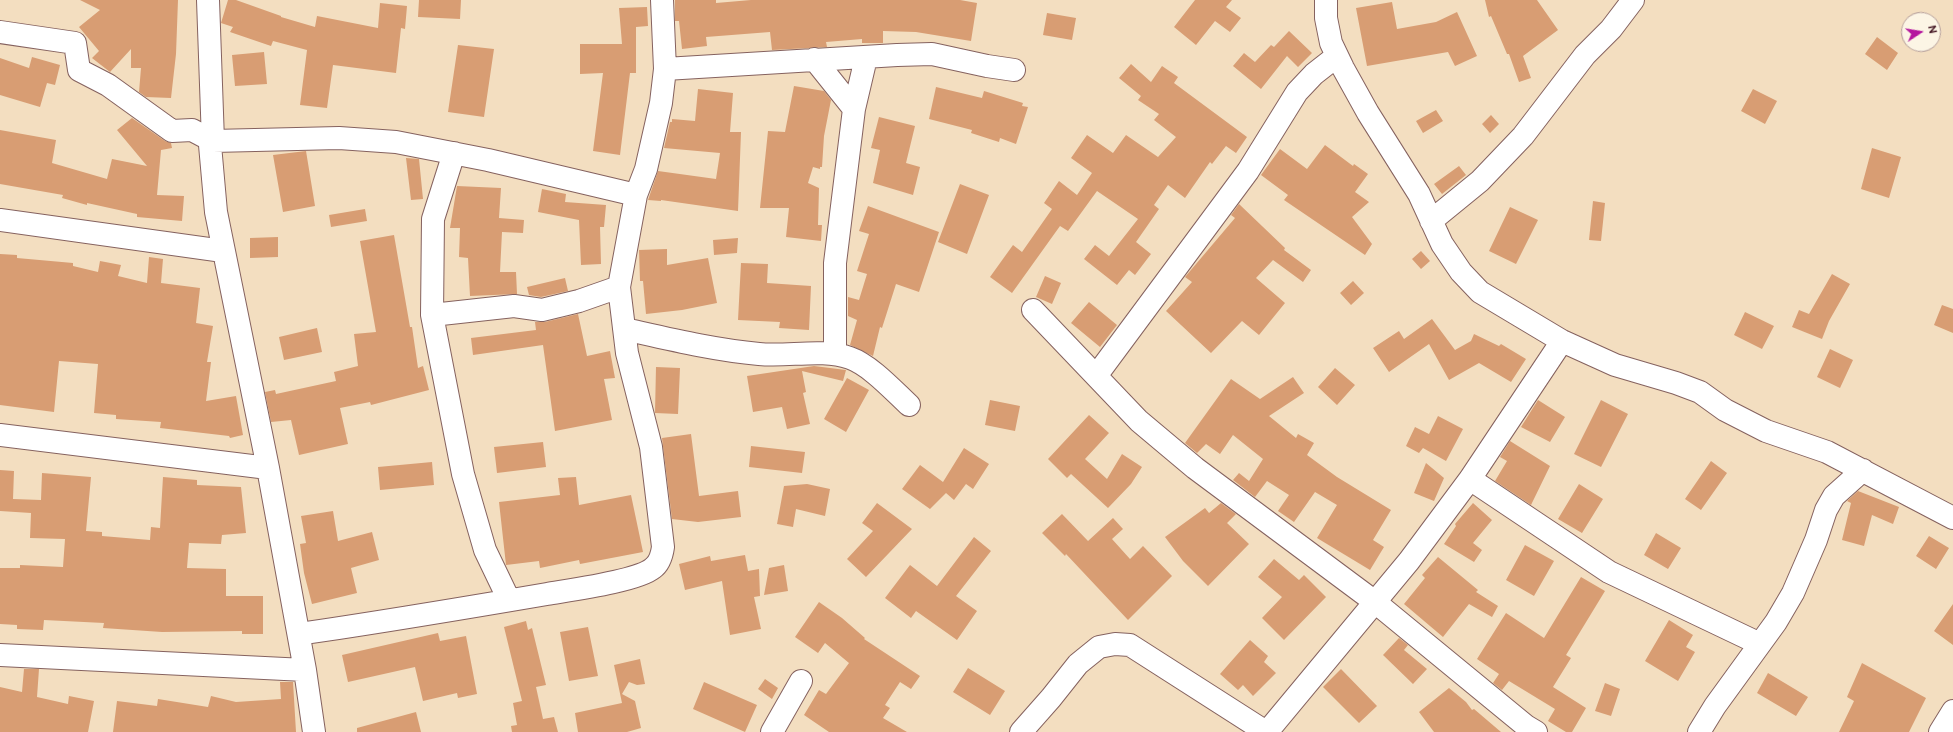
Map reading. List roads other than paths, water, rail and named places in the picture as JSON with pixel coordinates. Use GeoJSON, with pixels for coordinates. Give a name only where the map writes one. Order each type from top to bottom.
{"type":"FeatureCollection","features":[{"type":"Feature","properties":{"kind":"street"},"geometry":{"type":"LineString","coordinates":[[208,0],[213,141],[210,145],[216,212],[268,468],[299,634],[314,732]]}},
{"type":"Feature","properties":{"kind":"street"},"geometry":{"type":"LineString","coordinates":[[299,634],[375,623],[636,577],[653,568],[661,557],[663,547],[651,447],[627,353],[619,286],[636,195],[646,169],[661,102],[665,69],[662,0]]}},
{"type":"Feature","properties":{"kind":"street"},"geometry":{"type":"LineString","coordinates":[[1326,0],[1326,18],[1331,43],[1337,56],[1368,113],[1419,194],[1442,244],[1461,272],[1480,292],[1562,341],[1615,365],[1676,382],[1700,392],[1725,410],[1766,430],[1828,452],[1953,518]]}},
{"type":"Feature","properties":{"kind":"street"},"geometry":{"type":"LineString","coordinates":[[1431,221],[1480,181],[1523,136],[1585,55],[1612,30],[1633,0]]}},
{"type":"Feature","properties":{"kind":"street"},"geometry":{"type":"LineString","coordinates":[[0,32],[75,43],[79,70],[108,85],[172,131],[192,130],[213,141],[339,138],[396,142],[488,160],[636,195]]}},
{"type":"Feature","properties":{"kind":"street"},"geometry":{"type":"LineString","coordinates":[[665,69],[814,59],[866,58],[932,54],[987,66],[1014,70]]}},
{"type":"Feature","properties":{"kind":"street"},"geometry":{"type":"LineString","coordinates":[[1096,376],[1248,171],[1297,92],[1314,74],[1337,56]]}},
{"type":"Feature","properties":{"kind":"street"},"geometry":{"type":"LineString","coordinates":[[834,353],[835,263],[854,110],[866,58]]}},
{"type":"Feature","properties":{"kind":"street"},"geometry":{"type":"LineString","coordinates":[[814,59],[854,110]]}},
{"type":"Feature","properties":{"kind":"street"},"geometry":{"type":"LineString","coordinates":[[454,154],[433,219],[432,315],[463,474],[485,550],[508,600]]}},
{"type":"Feature","properties":{"kind":"street"},"geometry":{"type":"LineString","coordinates":[[0,220],[223,251]]}},
{"type":"Feature","properties":{"kind":"street"},"geometry":{"type":"LineString","coordinates":[[432,315],[514,306],[542,310],[579,300],[619,286]]}},
{"type":"Feature","properties":{"kind":"street"},"geometry":{"type":"LineString","coordinates":[[1033,310],[1139,421],[1196,468],[1375,602],[1526,726],[1536,732]]}},
{"type":"Feature","properties":{"kind":"street"},"geometry":{"type":"LineString","coordinates":[[624,329],[696,345],[760,354],[834,353],[851,358],[864,365],[909,405]]}},
{"type":"Feature","properties":{"kind":"street"},"geometry":{"type":"LineString","coordinates":[[1021,732],[1078,664],[1099,647],[1115,644],[1130,645],[1267,732],[1409,561],[1470,479],[1562,341]]}},
{"type":"Feature","properties":{"kind":"street"},"geometry":{"type":"LineString","coordinates":[[0,435],[268,468]]}},
{"type":"Feature","properties":{"kind":"street"},"geometry":{"type":"LineString","coordinates":[[1699,732],[1715,706],[1776,622],[1794,594],[1816,540],[1826,510],[1834,496],[1863,470]]}},
{"type":"Feature","properties":{"kind":"street"},"geometry":{"type":"LineString","coordinates":[[1470,479],[1609,572],[1760,644]]}},
{"type":"Feature","properties":{"kind":"street"},"geometry":{"type":"LineString","coordinates":[[0,655],[305,670]]}},
{"type":"Feature","properties":{"kind":"street"},"geometry":{"type":"LineString","coordinates":[[772,732],[801,682]]}},
{"type":"Feature","properties":{"kind":"street"},"geometry":{"type":"LineString","coordinates":[[1940,732],[1953,711]]}}]}
